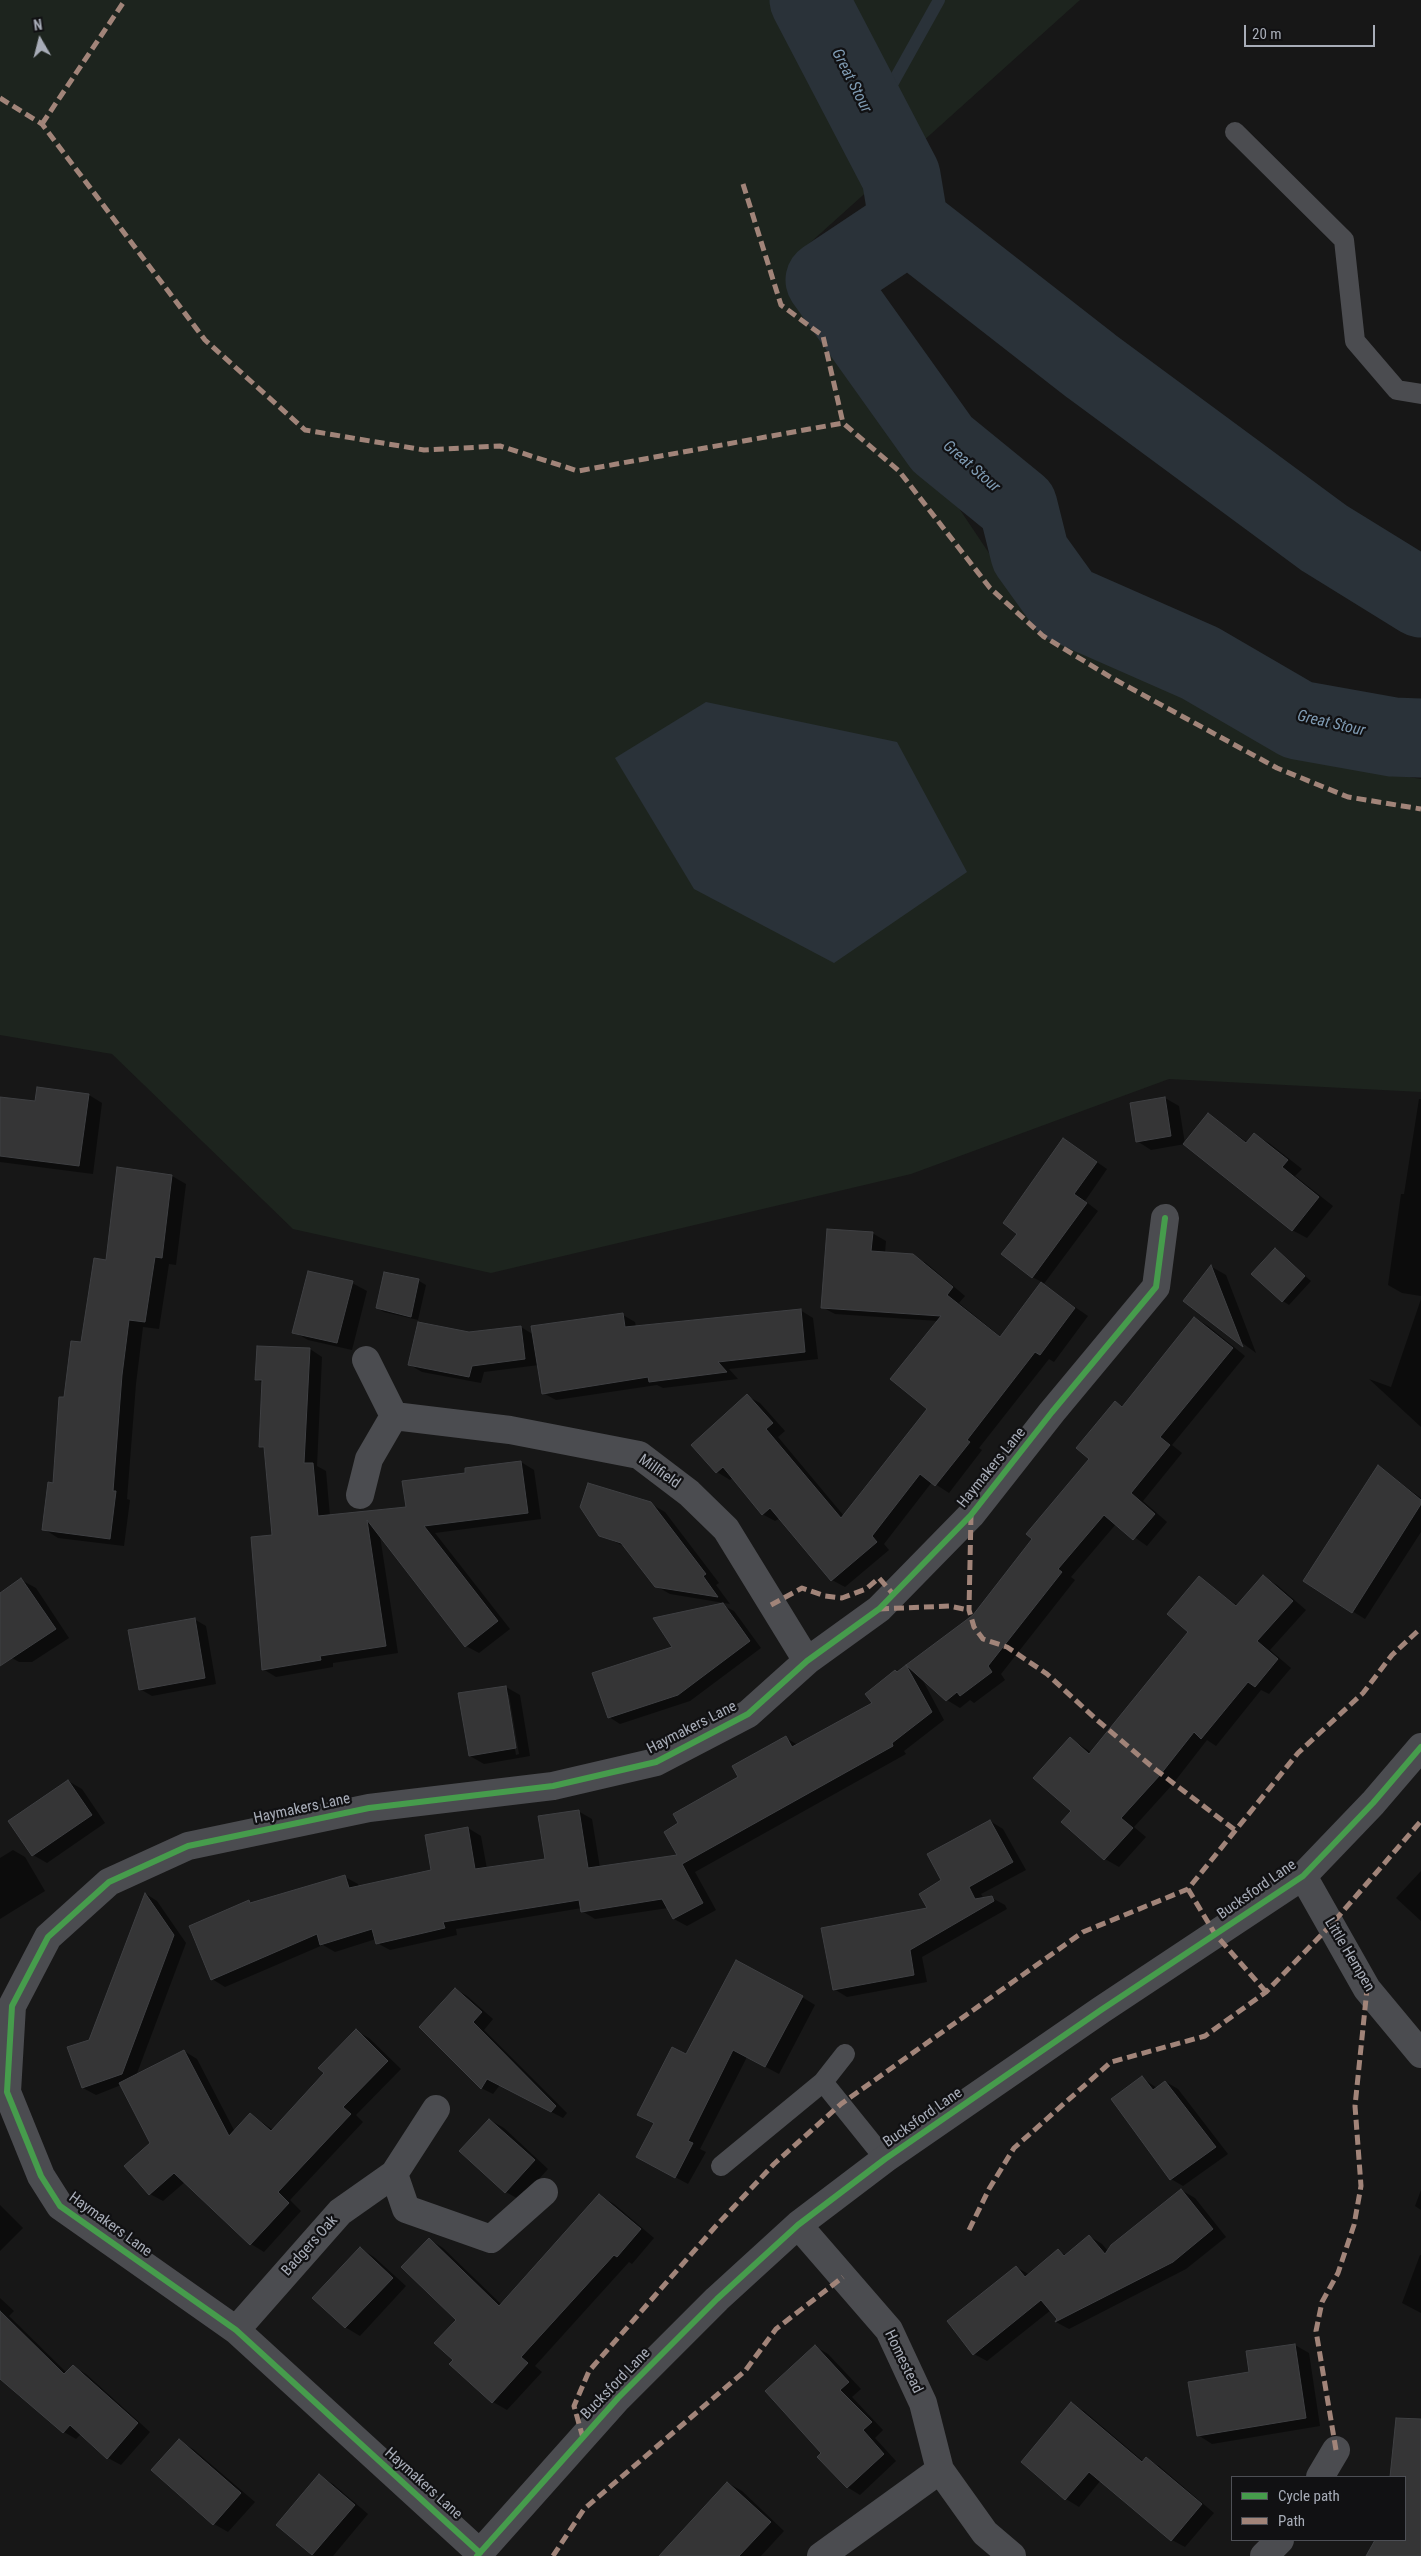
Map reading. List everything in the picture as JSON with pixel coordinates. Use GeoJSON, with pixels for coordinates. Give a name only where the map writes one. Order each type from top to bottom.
{"type":"FeatureCollection","features":[{"type":"Feature","properties":{"kind":"street","name":"Haymakers Lane"},"geometry":{"type":"LineString","coordinates":[[478,2555],[236,2330],[60,2206],[40,2176],[4,2093],[12,2006],[48,1938],[109,1882],[188,1846],[370,1808],[553,1786],[656,1762],[748,1714],[807,1661],[879,1608],[971,1515],[1052,1412],[1156,1287],[1165,1218]]}},
{"type":"Feature","properties":{"kind":"street"},"geometry":{"type":"LineString","coordinates":[[360,1495],[368,1459],[394,1416],[366,1360]]}},
{"type":"Feature","properties":{"kind":"street","name":"Millfield"},"geometry":{"type":"LineString","coordinates":[[394,1416],[510,1430],[639,1455],[689,1494],[726,1529],[807,1661]]}},
{"type":"Feature","properties":{"kind":"street","name":"Bucksford Lane"},"geometry":{"type":"LineString","coordinates":[[478,2555],[618,2398],[717,2300],[798,2225],[885,2159],[1101,2010],[1303,1876],[1374,1803],[1421,1747]]}},
{"type":"Feature","properties":{"kind":"street","name":"Little Hempen"},"geometry":{"type":"LineString","coordinates":[[1303,1876],[1367,1988],[1421,2054]]}},
{"type":"Feature","properties":{"kind":"street","name":"Badgers Oak"},"geometry":{"type":"LineString","coordinates":[[236,2330],[340,2212],[394,2174],[436,2109]]}},
{"type":"Feature","properties":{"kind":"street"},"geometry":{"type":"LineString","coordinates":[[394,2174],[406,2209],[492,2239],[544,2192]]}},
{"type":"Feature","properties":{"kind":"street","name":"Homestead"},"geometry":{"type":"LineString","coordinates":[[798,2225],[889,2330],[923,2403],[940,2470],[985,2533],[1012,2556]]}},
{"type":"Feature","properties":{"kind":"street"},"geometry":{"type":"LineString","coordinates":[[1321,2476],[1336,2450]]}},
{"type":"Feature","properties":{"kind":"street"},"geometry":{"type":"LineString","coordinates":[[821,2556],[940,2470]]}},
{"type":"Feature","properties":{"kind":"street"},"geometry":{"type":"LineString","coordinates":[[1264,2556],[1279,2541]]}},
{"type":"Feature","properties":{"kind":"lane"},"geometry":{"type":"LineString","coordinates":[[1235,132],[1344,240],[1355,341],[1397,390],[1421,394]]}},
{"type":"Feature","properties":{"kind":"lane"},"geometry":{"type":"LineString","coordinates":[[720,2166],[823,2082],[845,2054]]}},
{"type":"Feature","properties":{"kind":"lane"},"geometry":{"type":"LineString","coordinates":[[823,2082],[885,2159]]}},
{"type":"Feature","properties":{"kind":"shaded area"},"geometry":{"type":"Polygon","coordinates":[[[0,0],[1080,0],[792,259],[1001,571],[1060,636],[1121,654],[1291,757],[1421,779],[1421,1092],[1169,1079],[911,1174],[491,1273],[293,1229],[112,1054],[0,1035],[0,0]]]}},
{"type":"Feature","properties":{"kind":"shaded area"},"geometry":{"type":"Polygon","coordinates":[[[706,702],[897,742],[967,872],[834,963],[694,889],[615,758],[706,702]]]}},
{"type":"Feature","properties":{"kind":"building"},"geometry":{"type":"Polygon","coordinates":[[[37,1087],[89,1094],[79,1166],[0,1156],[0,1097],[35,1101],[37,1087]]]}},
{"type":"Feature","properties":{"kind":"building"},"geometry":{"type":"Polygon","coordinates":[[[1165,1097],[1171,1136],[1136,1142],[1130,1103],[1165,1097]]]}},
{"type":"Feature","properties":{"kind":"building"},"geometry":{"type":"Polygon","coordinates":[[[1208,1113],[1246,1143],[1254,1133],[1288,1160],[1282,1167],[1319,1197],[1292,1231],[1183,1144],[1208,1113]]]}},
{"type":"Feature","properties":{"kind":"building"},"geometry":{"type":"Polygon","coordinates":[[[1063,1138],[1097,1162],[1074,1194],[1087,1203],[1032,1278],[1001,1254],[1017,1234],[1003,1223],[1063,1138]]]}},
{"type":"Feature","properties":{"kind":"building"},"geometry":{"type":"Polygon","coordinates":[[[117,1167],[172,1175],[162,1258],[155,1257],[145,1322],[129,1320],[122,1375],[113,1491],[116,1491],[110,1539],[42,1530],[48,1482],[53,1483],[59,1397],[64,1397],[71,1341],[81,1342],[94,1258],[106,1260],[117,1167]]]}},
{"type":"Feature","properties":{"kind":"building"},"geometry":{"type":"Polygon","coordinates":[[[827,1229],[873,1232],[871,1251],[913,1254],[953,1287],[947,1295],[1000,1337],[1041,1282],[1075,1308],[1040,1355],[1035,1352],[967,1440],[970,1442],[935,1486],[920,1474],[872,1536],[877,1542],[831,1581],[770,1508],[762,1515],[723,1467],[716,1473],[691,1445],[747,1394],[773,1423],[766,1429],[841,1518],[927,1409],[890,1379],[941,1316],[821,1308],[827,1229]]]}},
{"type":"Feature","properties":{"kind":"building"},"geometry":{"type":"Polygon","coordinates":[[[1275,1248],[1305,1276],[1282,1302],[1251,1274],[1275,1248]]]}},
{"type":"Feature","properties":{"kind":"building"},"geometry":{"type":"Polygon","coordinates":[[[1211,1265],[1243,1347],[1183,1301],[1211,1265]]]}},
{"type":"Feature","properties":{"kind":"building"},"geometry":{"type":"Polygon","coordinates":[[[308,1271],[353,1281],[337,1343],[292,1333],[308,1271]]]}},
{"type":"Feature","properties":{"kind":"building"},"geometry":{"type":"Polygon","coordinates":[[[384,1272],[419,1279],[411,1317],[376,1308],[384,1272]]]}},
{"type":"Feature","properties":{"kind":"building"},"geometry":{"type":"Polygon","coordinates":[[[801,1309],[805,1352],[718,1362],[727,1372],[649,1382],[648,1377],[542,1394],[531,1326],[623,1313],[625,1327],[801,1309]]]}},
{"type":"Feature","properties":{"kind":"building"},"geometry":{"type":"Polygon","coordinates":[[[1194,1317],[1233,1348],[1160,1437],[1170,1445],[1131,1493],[1155,1514],[1133,1540],[1104,1515],[1058,1569],[1062,1572],[988,1666],[992,1672],[960,1696],[957,1692],[946,1701],[906,1665],[973,1615],[1032,1539],[1026,1534],[1089,1459],[1076,1448],[1115,1401],[1122,1407],[1194,1317]]]}},
{"type":"Feature","properties":{"kind":"building"},"geometry":{"type":"Polygon","coordinates":[[[418,1322],[469,1332],[521,1326],[525,1359],[472,1366],[469,1377],[408,1365],[418,1322]]]}},
{"type":"Feature","properties":{"kind":"building"},"geometry":{"type":"Polygon","coordinates":[[[257,1346],[310,1348],[304,1463],[313,1463],[318,1516],[406,1507],[402,1481],[465,1473],[465,1468],[521,1461],[528,1513],[424,1526],[498,1621],[465,1647],[367,1520],[386,1646],[320,1656],[321,1660],[262,1670],[251,1537],[272,1535],[264,1447],[259,1447],[262,1380],[255,1380],[257,1346]]]}},
{"type":"Feature","properties":{"kind":"building"},"geometry":{"type":"Polygon","coordinates":[[[1378,1465],[1421,1500],[1421,1504],[1352,1613],[1303,1581],[1378,1465]]]}},
{"type":"Feature","properties":{"kind":"building"},"geometry":{"type":"Polygon","coordinates":[[[588,1483],[651,1502],[706,1574],[703,1576],[718,1597],[655,1587],[621,1543],[599,1536],[580,1507],[588,1483]]]}},
{"type":"Feature","properties":{"kind":"building"},"geometry":{"type":"Polygon","coordinates":[[[1263,1575],[1293,1601],[1257,1641],[1278,1659],[1255,1687],[1248,1682],[1201,1739],[1194,1732],[1160,1775],[1121,1818],[1133,1828],[1104,1860],[1061,1822],[1071,1811],[1033,1778],[1070,1737],[1089,1754],[1188,1632],[1167,1614],[1199,1576],[1236,1606],[1263,1575]]]}},
{"type":"Feature","properties":{"kind":"building"},"geometry":{"type":"Polygon","coordinates":[[[21,1578],[56,1629],[0,1666],[0,1593],[21,1578]]]}},
{"type":"Feature","properties":{"kind":"building"},"geometry":{"type":"Polygon","coordinates":[[[723,1603],[750,1641],[678,1695],[608,1718],[592,1673],[672,1647],[653,1618],[723,1603]]]}},
{"type":"Feature","properties":{"kind":"building"},"geometry":{"type":"Polygon","coordinates":[[[195,1618],[205,1678],[139,1690],[128,1630],[195,1618]]]}},
{"type":"Feature","properties":{"kind":"building"},"geometry":{"type":"Polygon","coordinates":[[[906,1665],[932,1712],[892,1743],[893,1746],[682,1864],[703,1903],[673,1919],[662,1899],[581,1912],[579,1900],[443,1922],[445,1928],[376,1944],[372,1929],[320,1945],[317,1934],[211,1980],[189,1926],[249,1900],[250,1903],[345,1875],[349,1888],[431,1870],[425,1835],[468,1827],[475,1869],[545,1859],[538,1816],[579,1810],[588,1868],[677,1855],[664,1832],[678,1823],[673,1814],[738,1777],[732,1766],[786,1736],[792,1747],[872,1703],[865,1694],[895,1670],[897,1672],[906,1665]]]}},
{"type":"Feature","properties":{"kind":"building"},"geometry":{"type":"Polygon","coordinates":[[[506,1686],[516,1748],[469,1756],[458,1693],[506,1686]]]}},
{"type":"Feature","properties":{"kind":"building"},"geometry":{"type":"Polygon","coordinates":[[[68,1780],[92,1815],[32,1856],[8,1821],[68,1780]]]}},
{"type":"Feature","properties":{"kind":"building"},"geometry":{"type":"Polygon","coordinates":[[[990,1820],[1013,1862],[969,1887],[975,1899],[992,1896],[994,1901],[910,1950],[914,1975],[833,1990],[821,1928],[927,1908],[919,1894],[941,1880],[927,1854],[990,1820]]]}},
{"type":"Feature","properties":{"kind":"building"},"geometry":{"type":"Polygon","coordinates":[[[145,1893],[174,1935],[122,2074],[82,2088],[67,2047],[89,2040],[145,1893]]]}},
{"type":"Feature","properties":{"kind":"building"},"geometry":{"type":"Polygon","coordinates":[[[736,1960],[803,1996],[765,2067],[733,2050],[688,2141],[693,2143],[675,2178],[636,2157],[654,2123],[637,2115],[672,2047],[686,2054],[736,1960]]]}},
{"type":"Feature","properties":{"kind":"building"},"geometry":{"type":"Polygon","coordinates":[[[455,1988],[482,2012],[473,2022],[556,2106],[551,2112],[487,2079],[481,2089],[419,2027],[455,1988]]]}},
{"type":"Feature","properties":{"kind":"building"},"geometry":{"type":"Polygon","coordinates":[[[356,2029],[388,2061],[343,2107],[351,2114],[278,2192],[289,2203],[250,2245],[174,2173],[149,2195],[124,2166],[150,2143],[119,2083],[184,2050],[229,2136],[250,2113],[271,2131],[324,2073],[318,2068],[356,2029]]]}},
{"type":"Feature","properties":{"kind":"building"},"geometry":{"type":"Polygon","coordinates":[[[1142,2076],[1153,2090],[1165,2081],[1216,2147],[1170,2180],[1111,2099],[1142,2076]]]}},
{"type":"Feature","properties":{"kind":"building"},"geometry":{"type":"Polygon","coordinates":[[[489,2119],[535,2160],[505,2193],[459,2151],[489,2119]]]}},
{"type":"Feature","properties":{"kind":"building"},"geometry":{"type":"Polygon","coordinates":[[[1181,2189],[1213,2229],[1173,2262],[1055,2322],[1057,2319],[1041,2300],[973,2355],[947,2321],[1016,2266],[1025,2277],[1058,2249],[1064,2256],[1089,2235],[1105,2254],[1111,2245],[1181,2189]]]}},
{"type":"Feature","properties":{"kind":"building"},"geometry":{"type":"Polygon","coordinates":[[[599,2194],[641,2229],[617,2257],[614,2255],[521,2357],[528,2363],[492,2403],[449,2364],[453,2360],[434,2343],[456,2320],[401,2267],[429,2238],[499,2306],[599,2194]]]}},
{"type":"Feature","properties":{"kind":"building"},"geometry":{"type":"Polygon","coordinates":[[[360,2247],[393,2278],[345,2328],[312,2298],[360,2247]]]}},
{"type":"Feature","properties":{"kind":"building"},"geometry":{"type":"Polygon","coordinates":[[[0,2311],[64,2374],[73,2365],[138,2423],[107,2459],[70,2425],[63,2433],[0,2379],[0,2311]]]}},
{"type":"Feature","properties":{"kind":"building"},"geometry":{"type":"Polygon","coordinates":[[[1295,2344],[1306,2418],[1197,2436],[1188,2382],[1249,2372],[1246,2351],[1295,2344]]]}},
{"type":"Feature","properties":{"kind":"building"},"geometry":{"type":"Polygon","coordinates":[[[815,2345],[849,2382],[840,2390],[872,2422],[863,2430],[884,2454],[847,2488],[817,2457],[821,2453],[765,2391],[815,2345]]]}},
{"type":"Feature","properties":{"kind":"building"},"geometry":{"type":"Polygon","coordinates":[[[1071,2402],[1142,2462],[1146,2457],[1202,2504],[1171,2541],[1089,2472],[1065,2500],[1021,2462],[1071,2402]]]}},
{"type":"Feature","properties":{"kind":"building"},"geometry":{"type":"Polygon","coordinates":[[[1396,2418],[1421,2419],[1421,2556],[1366,2556],[1374,2541],[1406,2541],[1406,2476],[1390,2476],[1396,2418]]]}},
{"type":"Feature","properties":{"kind":"building"},"geometry":{"type":"Polygon","coordinates":[[[179,2439],[241,2493],[213,2525],[151,2470],[179,2439]]]}},
{"type":"Feature","properties":{"kind":"building"},"geometry":{"type":"Polygon","coordinates":[[[319,2474],[355,2505],[312,2555],[276,2525],[319,2474]]]}},
{"type":"Feature","properties":{"kind":"building"},"geometry":{"type":"Polygon","coordinates":[[[727,2482],[771,2522],[739,2556],[659,2556],[727,2482]]]}},
{"type":"Feature","properties":{"kind":"waterway","name":"Great Stour"},"geometry":{"type":"LineString","coordinates":[[809,0],[901,176],[909,224],[825,280],[942,444],[1018,506],[1030,554],[1066,604],[1200,663],[1298,720],[1393,737],[1421,738]]}},
{"type":"Feature","properties":{"kind":"waterway"},"geometry":{"type":"LineString","coordinates":[[901,176],[876,113],[939,0]]}},
{"type":"Feature","properties":{"kind":"waterway"},"geometry":{"type":"LineString","coordinates":[[909,224],[1091,366],[1324,538],[1421,598]]}},
{"type":"Feature","properties":{"kind":"marked path"},"geometry":{"type":"LineString","coordinates":[[42,124],[125,0]]}},
{"type":"Feature","properties":{"kind":"marked path"},"geometry":{"type":"LineString","coordinates":[[0,98],[42,124],[205,340],[305,430],[424,450],[500,446],[578,471],[843,423],[899,471],[990,588],[1043,636],[1112,678],[1277,768],[1348,797],[1421,809]]}},
{"type":"Feature","properties":{"kind":"marked path"},"geometry":{"type":"LineString","coordinates":[[743,184],[781,305],[823,336],[843,423]]}},
{"type":"Feature","properties":{"kind":"marked path"},"geometry":{"type":"LineString","coordinates":[[971,1515],[969,1610],[974,1627],[983,1639],[1007,1647],[1047,1674],[1156,1770],[1235,1830]]}},
{"type":"Feature","properties":{"kind":"marked path"},"geometry":{"type":"LineString","coordinates":[[771,1605],[802,1588],[825,1596],[842,1598],[866,1589],[879,1578],[893,1594]]}},
{"type":"Feature","properties":{"kind":"marked path"},"geometry":{"type":"LineString","coordinates":[[879,1609],[949,1606],[969,1610]]}},
{"type":"Feature","properties":{"kind":"marked path"},"geometry":{"type":"LineString","coordinates":[[583,2438],[574,2406],[589,2371],[715,2227],[774,2164],[841,2104],[1083,1932],[1188,1889],[1298,1753],[1363,1693],[1392,1655],[1421,1628]]}},
{"type":"Feature","properties":{"kind":"marked path"},"geometry":{"type":"LineString","coordinates":[[969,2230],[989,2189],[1014,2148],[1111,2062],[1205,2036],[1266,1992],[1331,1925],[1421,1821]]}},
{"type":"Feature","properties":{"kind":"marked path"},"geometry":{"type":"LineString","coordinates":[[1188,1889],[1215,1934],[1266,1992]]}},
{"type":"Feature","properties":{"kind":"marked path"},"geometry":{"type":"LineString","coordinates":[[1336,2450],[1316,2331],[1322,2302],[1338,2273],[1354,2225],[1361,2186],[1355,2106],[1367,1989]]}},
{"type":"Feature","properties":{"kind":"marked path"},"geometry":{"type":"LineString","coordinates":[[553,2556],[584,2509],[745,2371],[776,2329],[843,2277]]}},
{"type":"Feature","properties":{"kind":"cycle path"},"geometry":{"type":"LineString","coordinates":[[480,2553],[236,2330],[60,2206],[41,2176],[7,2092],[12,2006],[48,1937],[109,1882],[188,1846],[369,1808],[553,1786],[656,1762],[748,1714],[807,1661],[879,1609],[971,1515],[1052,1412],[1156,1287],[1165,1218]]}},
{"type":"Feature","properties":{"kind":"cycle path"},"geometry":{"type":"LineString","coordinates":[[477,2556],[618,2398],[717,2299],[798,2225],[885,2159],[1101,2010],[1303,1876],[1373,1803],[1421,1747]]}}]}
